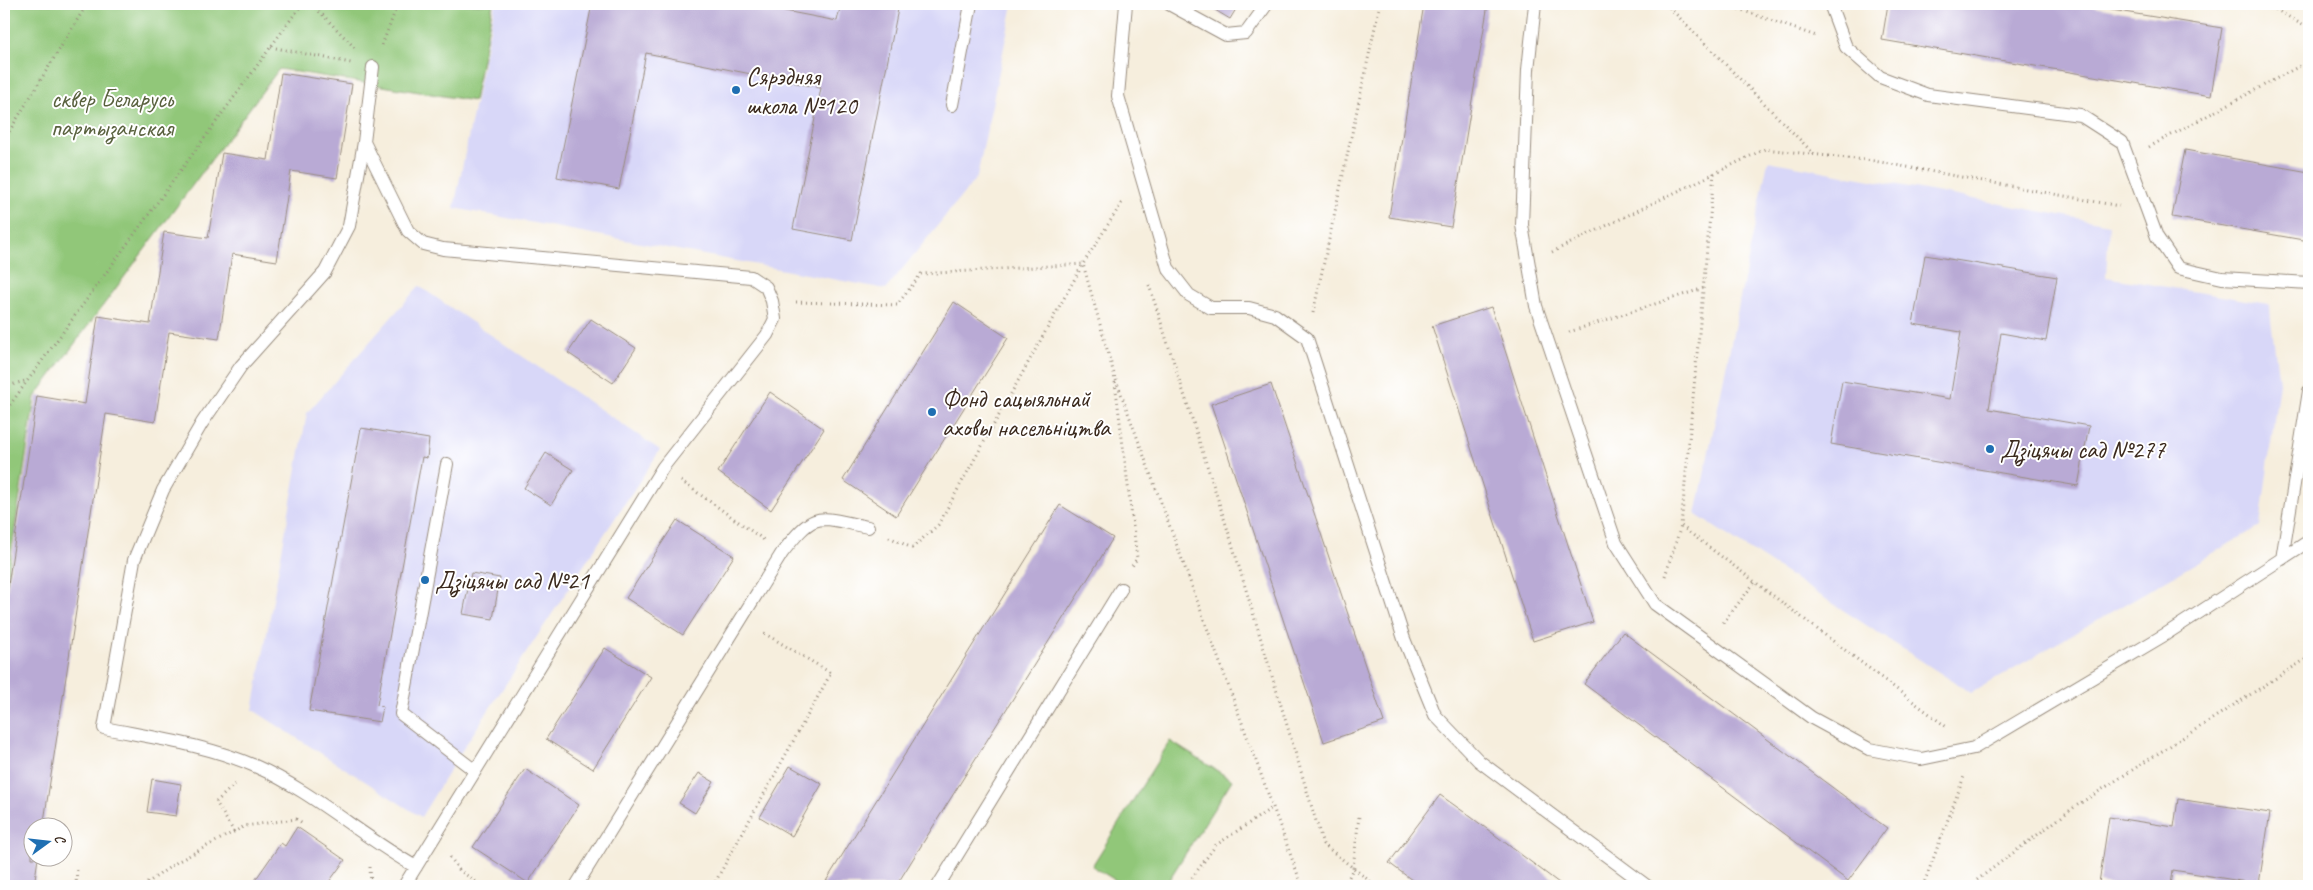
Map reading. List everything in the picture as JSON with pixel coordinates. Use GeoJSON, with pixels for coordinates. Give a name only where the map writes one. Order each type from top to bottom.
{"type":"FeatureCollection","features":[{"type":"Feature","properties":{"kind":"lane"},"geometry":{"type":"LineString","coordinates":[[952,105],[971,4]]}},
{"type":"Feature","properties":{"kind":"lane"},"geometry":{"type":"LineString","coordinates":[[1126,4],[1118,96],[1168,268],[1189,295],[1211,308],[1249,308],[1275,315],[1307,338],[1404,639],[1434,714],[1479,760],[1647,886]]}},
{"type":"Feature","properties":{"kind":"lane"},"geometry":{"type":"LineString","coordinates":[[1169,4],[1226,35],[1246,33],[1267,4]]}},
{"type":"Feature","properties":{"kind":"lane"},"geometry":{"type":"LineString","coordinates":[[1535,4],[1528,70],[1522,225],[1536,306],[1616,543],[1656,604],[1812,718],[1869,749],[1921,759],[1974,748],[2166,634],[2309,541]]}},
{"type":"Feature","properties":{"kind":"lane"},"geometry":{"type":"LineString","coordinates":[[1830,4],[1846,47],[1880,76],[1928,95],[2080,116],[2122,142],[2157,237],[2178,268],[2222,278],[2309,283]]}},
{"type":"Feature","properties":{"kind":"lane"},"geometry":{"type":"LineString","coordinates":[[373,67],[364,142],[349,226],[325,272],[241,366],[202,423],[163,490],[134,560],[104,728],[200,747],[255,766],[291,785],[384,848],[416,867]]}},
{"type":"Feature","properties":{"kind":"lane"},"geometry":{"type":"LineString","coordinates":[[364,142],[408,231],[423,244],[443,249],[751,277],[766,287],[772,301],[775,319],[767,334],[662,467],[404,886]]}},
{"type":"Feature","properties":{"kind":"lane"},"geometry":{"type":"LineString","coordinates":[[2282,559],[2309,391]]}},
{"type":"Feature","properties":{"kind":"lane"},"geometry":{"type":"LineString","coordinates":[[447,464],[401,714],[474,770]]}},
{"type":"Feature","properties":{"kind":"lane"},"geometry":{"type":"LineString","coordinates":[[576,886],[782,553],[808,522],[821,518],[868,527]]}},
{"type":"Feature","properties":{"kind":"lane"},"geometry":{"type":"LineString","coordinates":[[938,886],[1120,589]]}},
{"type":"Feature","properties":{"kind":"path"},"geometry":{"type":"LineString","coordinates":[[4,140],[86,4]]}},
{"type":"Feature","properties":{"kind":"path"},"geometry":{"type":"LineString","coordinates":[[4,413],[302,4]]}},
{"type":"Feature","properties":{"kind":"path"},"geometry":{"type":"LineString","coordinates":[[312,4],[373,67]]}},
{"type":"Feature","properties":{"kind":"path"},"geometry":{"type":"LineString","coordinates":[[373,67],[398,4]]}},
{"type":"Feature","properties":{"kind":"path"},"geometry":{"type":"LineString","coordinates":[[1307,338],[1380,4]]}},
{"type":"Feature","properties":{"kind":"path"},"geometry":{"type":"LineString","coordinates":[[1666,4],[1814,155]]}},
{"type":"Feature","properties":{"kind":"path"},"geometry":{"type":"LineString","coordinates":[[1724,4],[1846,47]]}},
{"type":"Feature","properties":{"kind":"path"},"geometry":{"type":"LineString","coordinates":[[2267,4],[2309,29]]}},
{"type":"Feature","properties":{"kind":"path"},"geometry":{"type":"LineString","coordinates":[[271,47],[373,67]]}},
{"type":"Feature","properties":{"kind":"path"},"geometry":{"type":"LineString","coordinates":[[2128,159],[2309,61]]}},
{"type":"Feature","properties":{"kind":"path"},"geometry":{"type":"LineString","coordinates":[[1529,264],[1765,149],[1874,161],[2147,211]]}},
{"type":"Feature","properties":{"kind":"path"},"geometry":{"type":"LineString","coordinates":[[1656,604],[1681,526],[1714,174]]}},
{"type":"Feature","properties":{"kind":"path"},"geometry":{"type":"LineString","coordinates":[[868,527],[912,548],[938,525],[1083,264],[1140,175]]}},
{"type":"Feature","properties":{"kind":"path"},"geometry":{"type":"LineString","coordinates":[[1122,202],[1126,212]]}},
{"type":"Feature","properties":{"kind":"path"},"geometry":{"type":"LineString","coordinates":[[772,301],[897,305],[921,274],[1083,264]]}},
{"type":"Feature","properties":{"kind":"path"},"geometry":{"type":"LineString","coordinates":[[1083,264],[1114,374],[1302,886]]}},
{"type":"Feature","properties":{"kind":"path"},"geometry":{"type":"LineString","coordinates":[[1146,276],[1230,537],[1324,844],[1376,886]]}},
{"type":"Feature","properties":{"kind":"path"},"geometry":{"type":"LineString","coordinates":[[1547,339],[1704,288]]}},
{"type":"Feature","properties":{"kind":"path"},"geometry":{"type":"LineString","coordinates":[[1114,374],[1137,558],[1120,589]]}},
{"type":"Feature","properties":{"kind":"path"},"geometry":{"type":"LineString","coordinates":[[4,387],[28,380]]}},
{"type":"Feature","properties":{"kind":"path"},"geometry":{"type":"LineString","coordinates":[[662,467],[782,553]]}},
{"type":"Feature","properties":{"kind":"path"},"geometry":{"type":"LineString","coordinates":[[1681,526],[1974,748],[1923,886]]}},
{"type":"Feature","properties":{"kind":"path"},"geometry":{"type":"LineString","coordinates":[[1708,642],[1755,582]]}},
{"type":"Feature","properties":{"kind":"path"},"geometry":{"type":"LineString","coordinates":[[713,886],[831,673],[767,635]]}},
{"type":"Feature","properties":{"kind":"path"},"geometry":{"type":"LineString","coordinates":[[1969,886],[2076,806],[2309,658]]}},
{"type":"Feature","properties":{"kind":"path"},"geometry":{"type":"LineString","coordinates":[[234,832],[216,802],[255,766]]}},
{"type":"Feature","properties":{"kind":"path"},"geometry":{"type":"LineString","coordinates":[[1186,886],[1216,845],[1272,808]]}},
{"type":"Feature","properties":{"kind":"path"},"geometry":{"type":"LineString","coordinates":[[1345,886],[1353,868],[1359,816]]}},
{"type":"Feature","properties":{"kind":"path"},"geometry":{"type":"LineString","coordinates":[[143,886],[177,862],[245,826],[296,820],[312,829]]}},
{"type":"Feature","properties":{"kind":"path"},"geometry":{"type":"LineString","coordinates":[[370,862],[371,886]]}},
{"type":"Feature","properties":{"kind":"path"},"geometry":{"type":"LineString","coordinates":[[76,886],[77,867]]}},
{"type":"Feature","properties":{"kind":"path"},"geometry":{"type":"LineString","coordinates":[[460,871],[483,886]]}},
{"type":"Feature","properties":{"kind":"shaded area","name":"Сярэдняя школа №120"},"geometry":{"type":"Polygon","coordinates":[[[495,4],[1013,4],[977,177],[886,289],[454,208],[495,4]]]}},
{"type":"Feature","properties":{"kind":"shaded area","name":"Дзіцячы сад №277"},"geometry":{"type":"Polygon","coordinates":[[[1768,161],[2109,224],[2106,277],[2269,304],[2279,383],[2260,526],[1971,693],[1696,515],[1768,161]]]}},
{"type":"Feature","properties":{"kind":"shaded area","name":"Дзіцячы сад №21"},"geometry":{"type":"Polygon","coordinates":[[[419,286],[660,450],[457,758],[421,817],[253,710],[307,413],[419,286]]]}},
{"type":"Feature","properties":{"kind":"green space","name":"сквер Беларусь партызанская"},"geometry":{"type":"Polygon","coordinates":[[[4,4],[493,4],[474,101],[279,69],[35,397],[4,601],[4,4]]]}},
{"type":"Feature","properties":{"kind":"green space"},"geometry":{"type":"Polygon","coordinates":[[[1170,741],[1232,780],[1165,886],[1125,886],[1092,866],[1170,741]]]}},
{"type":"Feature","properties":{"kind":"building"},"geometry":{"type":"Polygon","coordinates":[[[592,4],[749,4],[837,21],[841,4],[899,4],[852,240],[793,229],[821,88],[646,53],[619,189],[557,177],[592,4]]]}},
{"type":"Feature","properties":{"kind":"building"},"geometry":{"type":"Polygon","coordinates":[[[1205,4],[1239,4],[1230,19],[1205,4]]]}},
{"type":"Feature","properties":{"kind":"building"},"geometry":{"type":"Polygon","coordinates":[[[1424,4],[1488,4],[1451,227],[1389,217],[1424,4]]]}},
{"type":"Feature","properties":{"kind":"building"},"geometry":{"type":"Polygon","coordinates":[[[1888,4],[2075,4],[2222,28],[2211,96],[1882,40],[1888,4]]]}},
{"type":"Feature","properties":{"kind":"building"},"geometry":{"type":"Polygon","coordinates":[[[281,73],[352,84],[337,178],[291,171],[277,261],[232,254],[219,339],[169,332],[155,422],[106,414],[45,818],[22,818],[22,868],[37,868],[34,886],[4,886],[4,611],[37,396],[85,404],[98,316],[150,324],[164,232],[208,238],[222,153],[268,160],[281,73]]]}},
{"type":"Feature","properties":{"kind":"building"},"geometry":{"type":"Polygon","coordinates":[[[2185,150],[2309,172],[2309,241],[2172,217],[2185,150]]]}},
{"type":"Feature","properties":{"kind":"building"},"geometry":{"type":"Polygon","coordinates":[[[1925,255],[2057,277],[2046,341],[2001,333],[1989,409],[2089,426],[2078,486],[1831,444],[1842,381],[1950,399],[1961,332],[1913,324],[1925,255]]]}},
{"type":"Feature","properties":{"kind":"building"},"geometry":{"type":"Polygon","coordinates":[[[954,302],[1008,338],[896,516],[843,480],[954,302]]]}},
{"type":"Feature","properties":{"kind":"building"},"geometry":{"type":"Polygon","coordinates":[[[1491,307],[1593,622],[1533,641],[1432,326],[1491,307]]]}},
{"type":"Feature","properties":{"kind":"building"},"geometry":{"type":"Polygon","coordinates":[[[591,319],[636,348],[613,383],[568,353],[591,319]]]}},
{"type":"Feature","properties":{"kind":"building"},"geometry":{"type":"Polygon","coordinates":[[[1271,384],[1384,722],[1324,742],[1211,404],[1271,384]]]}},
{"type":"Feature","properties":{"kind":"building"},"geometry":{"type":"Polygon","coordinates":[[[770,392],[824,429],[771,510],[718,472],[770,392]]]}},
{"type":"Feature","properties":{"kind":"building"},"geometry":{"type":"Polygon","coordinates":[[[361,428],[429,439],[427,458],[422,457],[377,705],[383,707],[380,722],[309,711],[361,428]]]}},
{"type":"Feature","properties":{"kind":"building"},"geometry":{"type":"Polygon","coordinates":[[[546,453],[573,470],[551,505],[524,488],[546,453]]]}},
{"type":"Feature","properties":{"kind":"building"},"geometry":{"type":"Polygon","coordinates":[[[1060,505],[1113,538],[1087,580],[896,886],[823,886],[1060,505]]]}},
{"type":"Feature","properties":{"kind":"building"},"geometry":{"type":"Polygon","coordinates":[[[677,520],[734,556],[683,635],[626,598],[677,520]]]}},
{"type":"Feature","properties":{"kind":"building"},"geometry":{"type":"Polygon","coordinates":[[[471,573],[500,578],[493,619],[463,614],[471,573]]]}},
{"type":"Feature","properties":{"kind":"building"},"geometry":{"type":"Polygon","coordinates":[[[1623,632],[1887,828],[1848,881],[1584,684],[1623,632]]]}},
{"type":"Feature","properties":{"kind":"building"},"geometry":{"type":"Polygon","coordinates":[[[605,648],[651,677],[593,769],[546,739],[605,648]]]}},
{"type":"Feature","properties":{"kind":"building"},"geometry":{"type":"Polygon","coordinates":[[[790,766],[822,784],[792,836],[760,817],[790,766]]]}},
{"type":"Feature","properties":{"kind":"building"},"geometry":{"type":"Polygon","coordinates":[[[525,769],[579,805],[528,883],[473,847],[525,769]]]}},
{"type":"Feature","properties":{"kind":"building"},"geometry":{"type":"Polygon","coordinates":[[[699,773],[714,782],[695,813],[679,803],[699,773]]]}},
{"type":"Feature","properties":{"kind":"building"},"geometry":{"type":"Polygon","coordinates":[[[152,779],[181,784],[176,816],[147,812],[152,779]]]}},
{"type":"Feature","properties":{"kind":"building"},"geometry":{"type":"Polygon","coordinates":[[[1440,795],[1563,886],[1420,886],[1389,863],[1440,795]]]}},
{"type":"Feature","properties":{"kind":"building"},"geometry":{"type":"Polygon","coordinates":[[[2178,799],[2270,813],[2259,884],[2173,870],[2171,886],[2118,886],[2099,883],[2109,817],[2174,827],[2178,799]]]}},
{"type":"Feature","properties":{"kind":"building"},"geometry":{"type":"Polygon","coordinates":[[[297,827],[345,860],[326,886],[251,886],[281,843],[285,846],[297,827]]]}},
{"type":"Feature","properties":{"kind":"place","name":"Сярэдняя школа №120"},"geometry":{"type":"Point","coordinates":[736,90]}},
{"type":"Feature","properties":{"kind":"place","name":"Фонд сацыяльнай аховы насельніцтва"},"geometry":{"type":"Point","coordinates":[932,412]}},
{"type":"Feature","properties":{"kind":"place","name":"Дзіцячы сад №277"},"geometry":{"type":"Point","coordinates":[1990,449]}},
{"type":"Feature","properties":{"kind":"place","name":"Дзіцячы сад №21"},"geometry":{"type":"Point","coordinates":[425,580]}}]}
